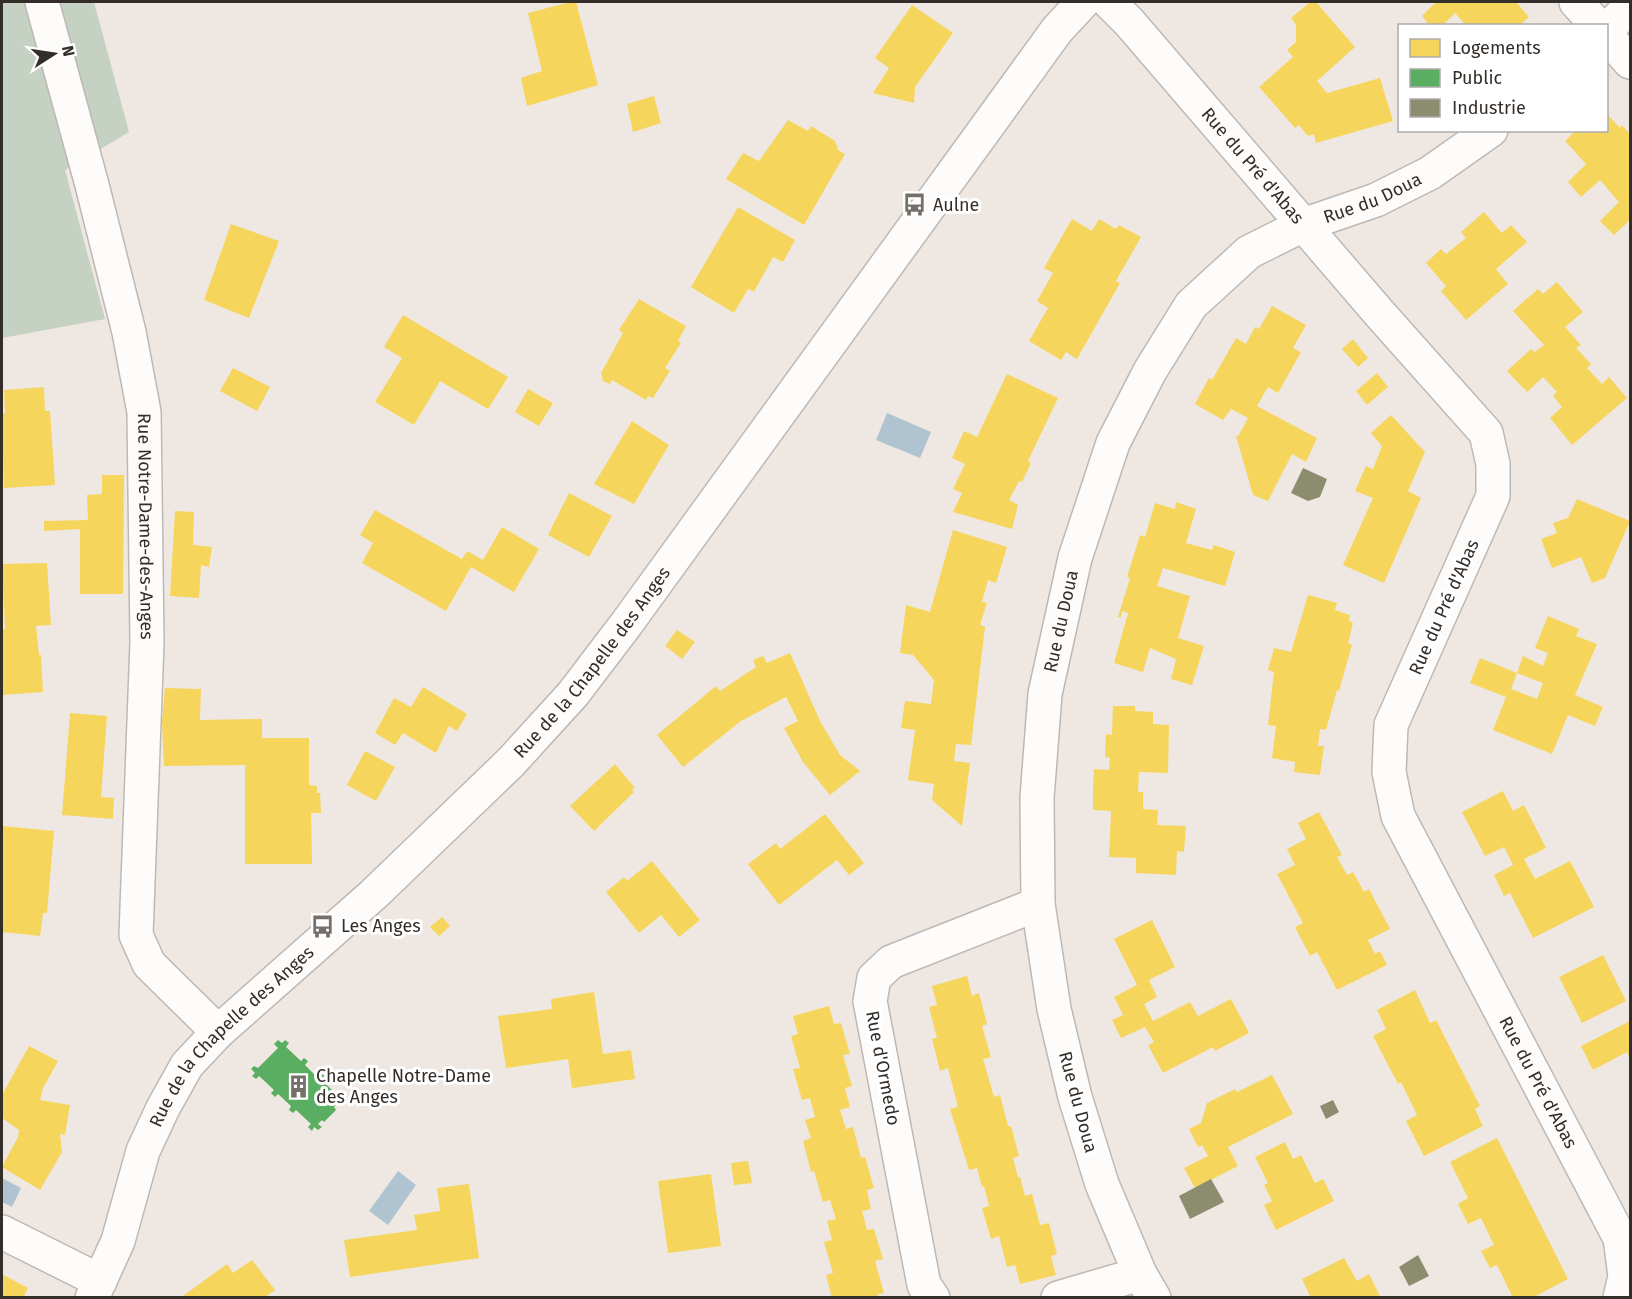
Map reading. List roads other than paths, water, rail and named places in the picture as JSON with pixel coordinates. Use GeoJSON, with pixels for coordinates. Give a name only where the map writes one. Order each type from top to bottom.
{"type":"FeatureCollection","features":[{"type":"Feature","properties":{"kind":"street","name":"Rue Notre-Dame-des-Anges"},"geometry":{"type":"LineString","coordinates":[[42,2],[129,332],[144,411],[147,642],[136,935],[149,964],[218,1032]]}},
{"type":"Feature","properties":{"kind":"street","name":"Rue de la Chapelle des Anges"},"geometry":{"type":"LineString","coordinates":[[96,1289],[118,1241],[143,1152],[186,1065],[218,1032],[374,894],[511,762],[573,694],[641,605],[1052,38],[1083,2]]}},
{"type":"Feature","properties":{"kind":"street","name":"Rue du Pré d'Abas"},"geometry":{"type":"LineString","coordinates":[[1108,2],[1130,22],[1303,225],[1486,433],[1493,464],[1493,496],[1391,725],[1389,772],[1398,816],[1620,1238],[1625,1276],[1620,1298]]}},
{"type":"Feature","properties":{"kind":"street"},"geometry":{"type":"LineString","coordinates":[[1576,2],[1596,24]]}},
{"type":"Feature","properties":{"kind":"street"},"geometry":{"type":"LineString","coordinates":[[1608,31],[1630,6]]}},
{"type":"Feature","properties":{"kind":"street"},"geometry":{"type":"LineString","coordinates":[[1608,35],[1630,62]]}},
{"type":"Feature","properties":{"kind":"street","name":"Rue du Doua"},"geometry":{"type":"LineString","coordinates":[[1147,1286],[1102,1184],[1075,1096],[1054,1009],[1038,904],[1037,798],[1045,694],[1075,558],[1113,443],[1150,370],[1191,305],[1249,252],[1303,225],[1376,200],[1430,173],[1488,132]]}},
{"type":"Feature","properties":{"kind":"street","name":"Rue d'Ormedo"},"geometry":{"type":"LineString","coordinates":[[933,1298],[924,1285],[870,1000],[874,978],[891,962],[1038,904]]}},
{"type":"Feature","properties":{"kind":"street"},"geometry":{"type":"LineString","coordinates":[[2,1232],[96,1289]]}},
{"type":"Feature","properties":{"kind":"street"},"geometry":{"type":"LineString","coordinates":[[1058,1298],[1147,1286]]}},
{"type":"Feature","properties":{"kind":"water"},"geometry":{"type":"Polygon","coordinates":[[[887,413],[931,432],[920,458],[876,440],[887,413]]]}},
{"type":"Feature","properties":{"kind":"water"},"geometry":{"type":"Polygon","coordinates":[[[398,1171],[416,1185],[388,1225],[369,1211],[398,1171]]]}},
{"type":"Feature","properties":{"kind":"water"},"geometry":{"type":"Polygon","coordinates":[[[2,1178],[21,1188],[12,1207],[2,1202],[2,1178]]]}},
{"type":"Feature","properties":{"kind":"place","name":"Aulne"},"geometry":{"type":"Point","coordinates":[915,205]}},
{"type":"Feature","properties":{"kind":"place","name":"Les Anges"},"geometry":{"type":"Point","coordinates":[323,926]}},
{"type":"Feature","properties":{"kind":"place","name":"Chapelle Notre-Dame des Anges"},"geometry":{"type":"Point","coordinates":[298,1086]}}]}
